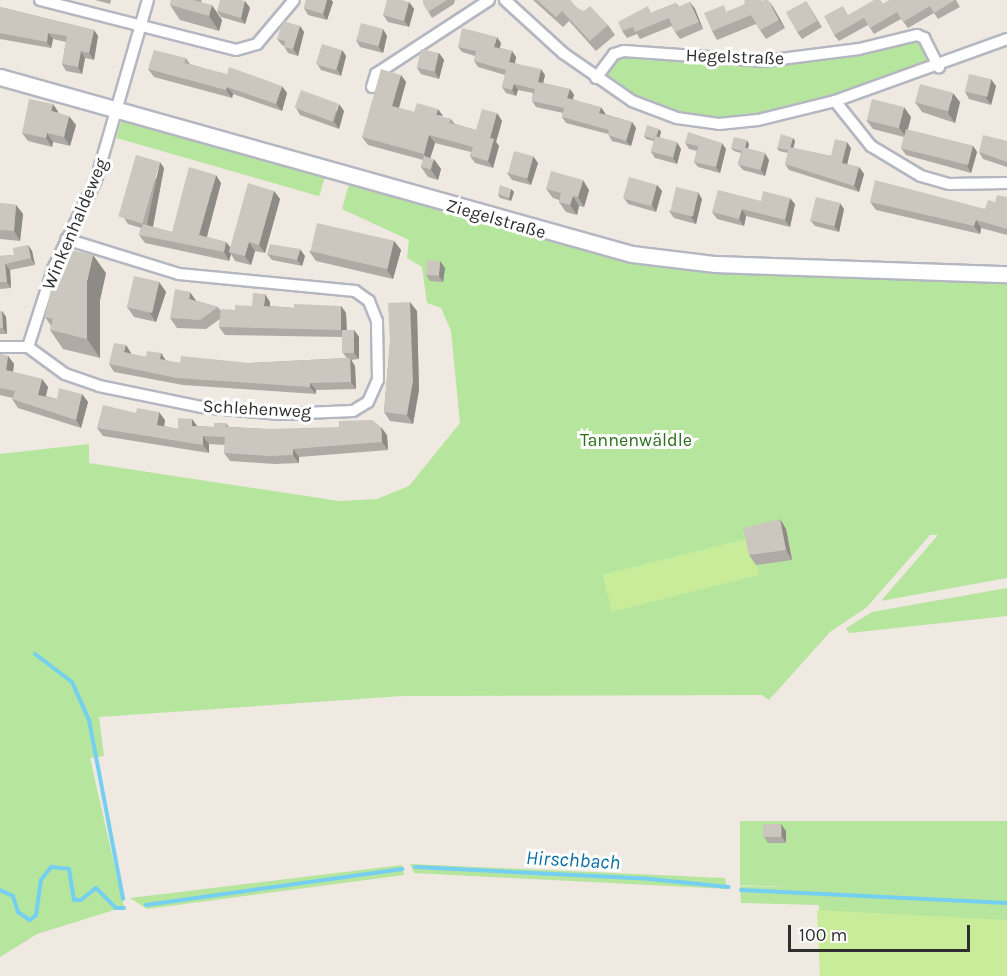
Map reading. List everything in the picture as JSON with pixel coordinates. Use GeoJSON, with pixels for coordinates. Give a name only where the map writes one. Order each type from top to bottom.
{"type":"FeatureCollection","features":[{"type":"Feature","properties":{"kind":"main road","name":"Ziegelstraße"},"geometry":{"type":"LineString","coordinates":[[0,77],[119,108],[506,221],[632,254],[715,264],[1007,274]]}},
{"type":"Feature","properties":{"kind":"street"},"geometry":{"type":"LineString","coordinates":[[40,0],[236,50],[257,44],[294,0]]}},
{"type":"Feature","properties":{"kind":"street","name":"Winkenhaldeweg"},"geometry":{"type":"LineString","coordinates":[[28,347],[66,239],[96,180],[119,108],[148,0]]}},
{"type":"Feature","properties":{"kind":"street"},"geometry":{"type":"LineString","coordinates":[[372,87],[376,74],[489,0]]}},
{"type":"Feature","properties":{"kind":"street"},"geometry":{"type":"LineString","coordinates":[[505,0],[563,53],[632,101],[677,118],[719,124],[758,120],[835,102],[939,67],[1007,39]]}},
{"type":"Feature","properties":{"kind":"street","name":"Hegelstraße"},"geometry":{"type":"LineString","coordinates":[[596,78],[614,54],[624,51],[765,61],[859,49],[917,35],[924,38],[939,67]]}},
{"type":"Feature","properties":{"kind":"street"},"geometry":{"type":"LineString","coordinates":[[835,102],[871,146],[921,176],[949,184],[1007,183]]}},
{"type":"Feature","properties":{"kind":"street","name":"Schlehenweg"},"geometry":{"type":"LineString","coordinates":[[28,347],[65,374],[99,386],[201,407],[280,414],[353,411],[368,402],[378,380],[377,321],[369,301],[355,291],[179,274],[66,239]]}},
{"type":"Feature","properties":{"kind":"street"},"geometry":{"type":"LineString","coordinates":[[0,347],[28,347]]}},
{"type":"Feature","properties":{"kind":"green space"},"geometry":{"type":"Polygon","coordinates":[[[917,35],[939,67],[758,120],[677,118],[596,78],[614,54],[765,61],[917,35]]]}},
{"type":"Feature","properties":{"kind":"green space"},"geometry":{"type":"Polygon","coordinates":[[[123,115],[326,173],[319,196],[116,138],[123,115]]]}},
{"type":"Feature","properties":{"kind":"green space","name":"Tannenwäldle"},"geometry":{"type":"Polygon","coordinates":[[[349,184],[642,262],[1007,283],[1007,578],[881,601],[938,535],[930,535],[867,607],[830,632],[769,700],[762,695],[403,696],[99,717],[104,756],[90,758],[124,907],[37,934],[0,957],[0,454],[89,444],[89,463],[339,501],[377,499],[409,486],[460,423],[451,331],[441,308],[427,303],[422,267],[407,258],[409,240],[342,209],[349,184]]]}},
{"type":"Feature","properties":{"kind":"green space"},"geometry":{"type":"Polygon","coordinates":[[[750,538],[759,575],[612,612],[603,575],[750,538]]]}},
{"type":"Feature","properties":{"kind":"green space"},"geometry":{"type":"Polygon","coordinates":[[[1007,588],[1007,616],[849,633],[846,628],[872,612],[1007,588]]]}},
{"type":"Feature","properties":{"kind":"green space"},"geometry":{"type":"Polygon","coordinates":[[[740,821],[1007,821],[1007,944],[821,976],[819,905],[741,903],[740,886],[793,887],[740,885],[740,821]]]}},
{"type":"Feature","properties":{"kind":"green space"},"geometry":{"type":"Polygon","coordinates":[[[410,864],[725,878],[727,889],[414,873],[410,864]]]}},
{"type":"Feature","properties":{"kind":"green space"},"geometry":{"type":"Polygon","coordinates":[[[402,865],[404,875],[147,909],[130,898],[402,865]]]}},
{"type":"Feature","properties":{"kind":"green space"},"geometry":{"type":"Polygon","coordinates":[[[817,910],[1007,920],[1007,976],[820,976],[817,910]]]}},
{"type":"Feature","properties":{"kind":"building"},"geometry":{"type":"Polygon","coordinates":[[[171,0],[193,0],[212,5],[209,16],[170,5],[171,0]]]}},
{"type":"Feature","properties":{"kind":"building"},"geometry":{"type":"Polygon","coordinates":[[[220,0],[245,1],[241,18],[217,11],[220,0]]]}},
{"type":"Feature","properties":{"kind":"building"},"geometry":{"type":"Polygon","coordinates":[[[306,0],[327,0],[323,14],[304,8],[306,0]]]}},
{"type":"Feature","properties":{"kind":"building"},"geometry":{"type":"Polygon","coordinates":[[[387,0],[409,2],[404,21],[383,15],[387,0]]]}},
{"type":"Feature","properties":{"kind":"building"},"geometry":{"type":"Polygon","coordinates":[[[423,0],[447,0],[428,12],[423,0]]]}},
{"type":"Feature","properties":{"kind":"building"},"geometry":{"type":"Polygon","coordinates":[[[537,0],[570,0],[577,8],[584,11],[590,6],[608,25],[590,41],[562,11],[556,17],[537,0]]]}},
{"type":"Feature","properties":{"kind":"building"},"geometry":{"type":"Polygon","coordinates":[[[745,0],[768,0],[779,20],[760,30],[751,15],[712,31],[704,13],[724,5],[726,12],[745,4],[745,0]]]}},
{"type":"Feature","properties":{"kind":"building"},"geometry":{"type":"Polygon","coordinates":[[[874,0],[880,0],[883,4],[890,0],[955,0],[934,13],[930,6],[903,22],[897,12],[870,28],[864,18],[834,35],[824,16],[843,6],[848,15],[874,0]]]}},
{"type":"Feature","properties":{"kind":"building"},"geometry":{"type":"Polygon","coordinates":[[[806,1],[817,21],[797,32],[786,12],[806,1]]]}},
{"type":"Feature","properties":{"kind":"building"},"geometry":{"type":"Polygon","coordinates":[[[690,2],[699,22],[675,32],[669,18],[635,32],[633,27],[622,31],[618,22],[648,6],[651,13],[676,3],[678,7],[690,2]]]}},
{"type":"Feature","properties":{"kind":"building"},"geometry":{"type":"Polygon","coordinates":[[[0,7],[94,30],[89,53],[81,51],[78,67],[62,64],[67,36],[48,33],[47,42],[0,33],[0,7]]]}},
{"type":"Feature","properties":{"kind":"building"},"geometry":{"type":"Polygon","coordinates":[[[283,21],[300,26],[293,49],[284,47],[285,41],[277,39],[283,21]]]}},
{"type":"Feature","properties":{"kind":"building"},"geometry":{"type":"Polygon","coordinates":[[[361,23],[383,29],[379,46],[356,40],[361,23]]]}},
{"type":"Feature","properties":{"kind":"building"},"geometry":{"type":"Polygon","coordinates":[[[462,28],[497,37],[494,47],[512,51],[509,62],[541,69],[538,82],[570,89],[567,98],[601,107],[599,113],[632,122],[626,141],[608,135],[609,130],[562,117],[564,108],[532,101],[535,89],[514,84],[512,90],[502,87],[506,70],[474,61],[476,51],[458,47],[462,28]]]}},
{"type":"Feature","properties":{"kind":"building"},"geometry":{"type":"Polygon","coordinates":[[[322,44],[342,50],[336,70],[316,64],[322,44]]]}},
{"type":"Feature","properties":{"kind":"building"},"geometry":{"type":"Polygon","coordinates":[[[421,49],[439,53],[434,72],[417,68],[421,49]]]}},
{"type":"Feature","properties":{"kind":"building"},"geometry":{"type":"Polygon","coordinates":[[[154,50],[186,58],[184,63],[227,74],[229,67],[282,86],[276,104],[227,87],[226,90],[148,69],[154,50]]]}},
{"type":"Feature","properties":{"kind":"building"},"geometry":{"type":"Polygon","coordinates":[[[381,69],[401,75],[392,106],[414,112],[417,103],[438,109],[436,115],[451,119],[449,123],[476,130],[482,109],[497,113],[490,138],[494,139],[488,161],[470,156],[473,147],[429,135],[424,154],[362,137],[381,69]]]}},
{"type":"Feature","properties":{"kind":"building"},"geometry":{"type":"Polygon","coordinates":[[[969,74],[991,79],[987,97],[965,92],[969,74]]]}},
{"type":"Feature","properties":{"kind":"building"},"geometry":{"type":"Polygon","coordinates":[[[920,84],[953,93],[948,111],[915,102],[920,84]]]}},
{"type":"Feature","properties":{"kind":"building"},"geometry":{"type":"Polygon","coordinates":[[[301,90],[339,104],[332,122],[295,108],[301,90]]]}},
{"type":"Feature","properties":{"kind":"building"},"geometry":{"type":"Polygon","coordinates":[[[29,99],[53,104],[51,111],[69,116],[64,137],[47,133],[46,138],[22,133],[29,99]]]}},
{"type":"Feature","properties":{"kind":"building"},"geometry":{"type":"Polygon","coordinates":[[[872,99],[904,107],[899,128],[867,120],[872,99]]]}},
{"type":"Feature","properties":{"kind":"building"},"geometry":{"type":"Polygon","coordinates":[[[647,125],[659,129],[654,139],[644,136],[647,125]]]}},
{"type":"Feature","properties":{"kind":"building"},"geometry":{"type":"Polygon","coordinates":[[[906,129],[973,146],[968,165],[901,148],[906,129]]]}},
{"type":"Feature","properties":{"kind":"building"},"geometry":{"type":"Polygon","coordinates":[[[688,132],[722,143],[716,167],[694,162],[698,146],[685,143],[688,132]]]}},
{"type":"Feature","properties":{"kind":"building"},"geometry":{"type":"Polygon","coordinates":[[[781,134],[793,138],[788,150],[777,148],[781,134]]]}},
{"type":"Feature","properties":{"kind":"building"},"geometry":{"type":"Polygon","coordinates":[[[983,135],[1007,141],[1007,162],[979,152],[983,135]]]}},
{"type":"Feature","properties":{"kind":"building"},"geometry":{"type":"Polygon","coordinates":[[[655,136],[677,142],[673,157],[651,151],[655,136]]]}},
{"type":"Feature","properties":{"kind":"building"},"geometry":{"type":"Polygon","coordinates":[[[734,137],[747,140],[742,151],[731,148],[734,137]]]}},
{"type":"Feature","properties":{"kind":"building"},"geometry":{"type":"Polygon","coordinates":[[[835,139],[847,142],[842,163],[859,167],[854,186],[785,164],[789,147],[831,156],[835,139]]]}},
{"type":"Feature","properties":{"kind":"building"},"geometry":{"type":"Polygon","coordinates":[[[743,147],[765,153],[761,170],[738,164],[743,147]]]}},
{"type":"Feature","properties":{"kind":"building"},"geometry":{"type":"Polygon","coordinates":[[[514,151],[533,156],[527,178],[508,173],[514,151]]]}},
{"type":"Feature","properties":{"kind":"building"},"geometry":{"type":"Polygon","coordinates":[[[136,155],[160,162],[142,223],[118,217],[136,155]]]}},
{"type":"Feature","properties":{"kind":"building"},"geometry":{"type":"Polygon","coordinates":[[[424,156],[434,159],[430,169],[421,167],[424,156]]]}},
{"type":"Feature","properties":{"kind":"building"},"geometry":{"type":"Polygon","coordinates":[[[189,167],[216,175],[199,235],[226,242],[224,252],[139,235],[143,224],[172,232],[189,167]]]}},
{"type":"Feature","properties":{"kind":"building"},"geometry":{"type":"Polygon","coordinates":[[[551,171],[583,180],[578,197],[573,196],[570,205],[559,202],[561,193],[546,189],[551,171]]]}},
{"type":"Feature","properties":{"kind":"building"},"geometry":{"type":"Polygon","coordinates":[[[629,177],[657,185],[651,206],[623,198],[629,177]]]}},
{"type":"Feature","properties":{"kind":"building"},"geometry":{"type":"Polygon","coordinates":[[[875,180],[985,209],[988,200],[995,202],[997,195],[1007,197],[1007,229],[976,220],[974,226],[870,202],[875,180]]]}},
{"type":"Feature","properties":{"kind":"building"},"geometry":{"type":"Polygon","coordinates":[[[248,183],[274,191],[259,245],[249,242],[245,256],[229,252],[248,183]]]}},
{"type":"Feature","properties":{"kind":"building"},"geometry":{"type":"Polygon","coordinates":[[[500,185],[511,189],[509,198],[498,194],[500,185]]]}},
{"type":"Feature","properties":{"kind":"building"},"geometry":{"type":"Polygon","coordinates":[[[676,187],[698,192],[693,217],[670,211],[676,187]]]}},
{"type":"Feature","properties":{"kind":"building"},"geometry":{"type":"Polygon","coordinates":[[[718,190],[761,201],[763,191],[790,198],[785,220],[742,209],[739,219],[712,212],[718,190]]]}},
{"type":"Feature","properties":{"kind":"building"},"geometry":{"type":"Polygon","coordinates":[[[816,197],[840,203],[834,226],[810,220],[816,197]]]}},
{"type":"Feature","properties":{"kind":"building"},"geometry":{"type":"Polygon","coordinates":[[[0,203],[16,205],[14,231],[0,230],[0,203]]]}},
{"type":"Feature","properties":{"kind":"building"},"geometry":{"type":"Polygon","coordinates":[[[317,223],[394,241],[387,269],[310,251],[317,223]]]}},
{"type":"Feature","properties":{"kind":"building"},"geometry":{"type":"Polygon","coordinates":[[[270,244],[300,249],[297,260],[267,254],[270,244]]]}},
{"type":"Feature","properties":{"kind":"building"},"geometry":{"type":"Polygon","coordinates":[[[28,245],[31,258],[5,264],[7,282],[0,282],[0,256],[14,255],[13,248],[28,245]]]}},
{"type":"Feature","properties":{"kind":"building"},"geometry":{"type":"Polygon","coordinates":[[[60,247],[93,255],[87,281],[87,339],[50,330],[53,319],[45,317],[60,247]]]}},
{"type":"Feature","properties":{"kind":"building"},"geometry":{"type":"Polygon","coordinates":[[[427,260],[440,261],[439,276],[426,275],[427,260]]]}},
{"type":"Feature","properties":{"kind":"building"},"geometry":{"type":"Polygon","coordinates":[[[134,276],[159,282],[152,313],[127,307],[134,276]]]}},
{"type":"Feature","properties":{"kind":"building"},"geometry":{"type":"Polygon","coordinates":[[[175,289],[190,292],[189,299],[218,307],[200,320],[170,318],[175,289]]]}},
{"type":"Feature","properties":{"kind":"building"},"geometry":{"type":"Polygon","coordinates":[[[253,293],[265,294],[264,306],[294,308],[294,304],[341,306],[341,330],[219,327],[221,309],[235,310],[235,305],[252,306],[253,293]]]}},
{"type":"Feature","properties":{"kind":"building"},"geometry":{"type":"Polygon","coordinates":[[[410,302],[413,381],[407,415],[384,412],[390,342],[388,303],[410,302]]]}},
{"type":"Feature","properties":{"kind":"building"},"geometry":{"type":"Polygon","coordinates":[[[0,311],[2,311],[3,328],[0,328],[0,311]]]}},
{"type":"Feature","properties":{"kind":"building"},"geometry":{"type":"Polygon","coordinates":[[[342,330],[354,330],[354,353],[342,353],[342,330]]]}},
{"type":"Feature","properties":{"kind":"building"},"geometry":{"type":"Polygon","coordinates":[[[114,343],[126,345],[124,352],[146,357],[147,351],[161,353],[160,359],[180,363],[181,356],[249,363],[350,358],[351,382],[310,383],[310,387],[177,378],[109,364],[114,343]]]}},
{"type":"Feature","properties":{"kind":"building"},"geometry":{"type":"Polygon","coordinates":[[[0,354],[8,356],[6,370],[42,379],[38,395],[57,399],[59,388],[82,394],[76,420],[12,399],[15,391],[0,388],[0,354]]]}},
{"type":"Feature","properties":{"kind":"building"},"geometry":{"type":"Polygon","coordinates":[[[103,405],[136,413],[137,408],[159,412],[157,425],[178,429],[178,418],[192,419],[192,426],[214,427],[214,423],[226,423],[226,427],[265,429],[339,427],[339,421],[372,420],[381,427],[382,442],[293,449],[293,455],[224,453],[225,437],[203,436],[203,445],[97,428],[103,405]]]}},
{"type":"Feature","properties":{"kind":"building"},"geometry":{"type":"Polygon","coordinates":[[[780,519],[786,550],[749,555],[743,528],[780,519]]]}},
{"type":"Feature","properties":{"kind":"building"},"geometry":{"type":"Polygon","coordinates":[[[763,824],[781,824],[781,837],[763,837],[763,824]]]}},
{"type":"Feature","properties":{"kind":"waterway"},"geometry":{"type":"LineString","coordinates":[[35,654],[72,682],[89,720],[123,899]]}},
{"type":"Feature","properties":{"kind":"waterway","name":"Hirschbach"},"geometry":{"type":"LineString","coordinates":[[0,890],[13,896],[18,912],[30,920],[36,915],[41,880],[51,867],[69,869],[74,900],[81,900],[96,888],[116,908],[124,908]]}},
{"type":"Feature","properties":{"kind":"waterway","name":"Hirschbach"},"geometry":{"type":"LineString","coordinates":[[415,867],[649,879],[729,887]]}},
{"type":"Feature","properties":{"kind":"waterway","name":"Hirschbach"},"geometry":{"type":"LineString","coordinates":[[146,905],[402,869]]}},
{"type":"Feature","properties":{"kind":"waterway","name":"Hirschbach"},"geometry":{"type":"LineString","coordinates":[[741,890],[1007,903]]}}]}
